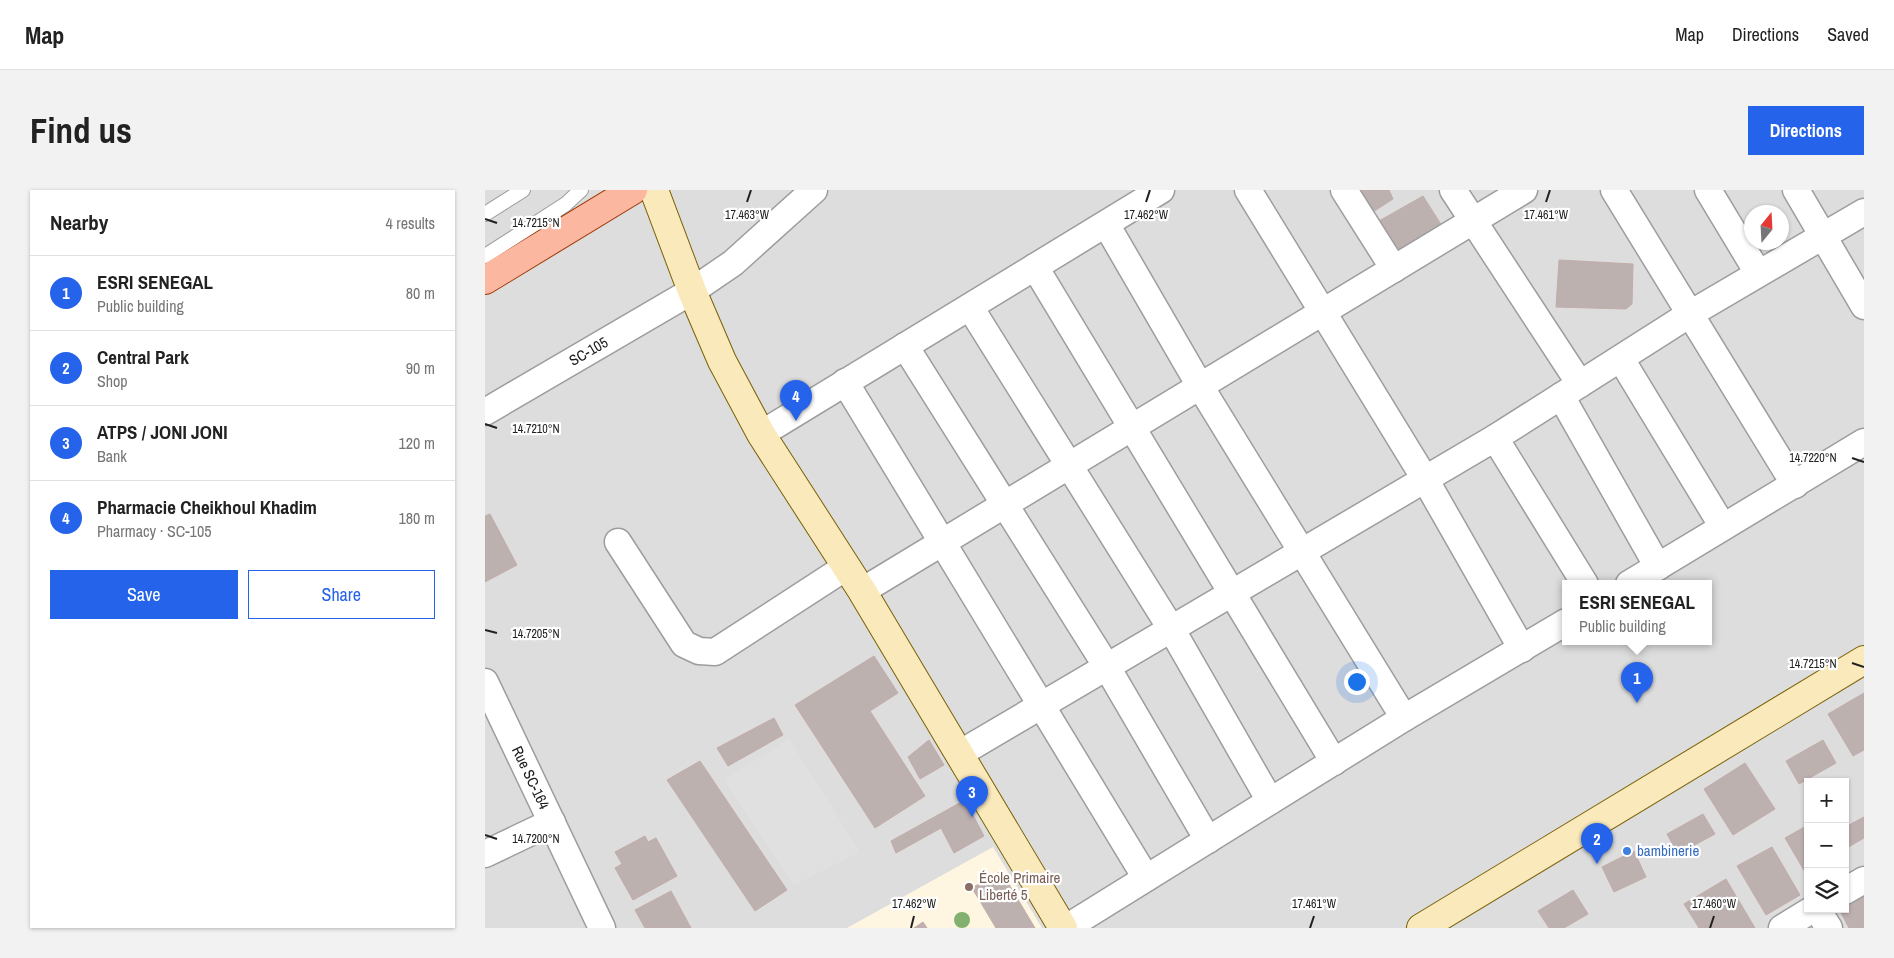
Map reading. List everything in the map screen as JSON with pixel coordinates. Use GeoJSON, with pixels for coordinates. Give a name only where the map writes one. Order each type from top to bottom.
{"type":"FeatureCollection","features":[{"type":"Feature","properties":{"kind":"main road"},"geometry":{"type":"LineString","coordinates":[[485,280],[633,190]]}},
{"type":"Feature","properties":{"kind":"street"},"geometry":{"type":"LineString","coordinates":[[655,190],[692,291],[722,361],[761,434],[862,591],[1065,928],[1404,718],[1562,624]]}},
{"type":"Feature","properties":{"kind":"street","name":"SC-105"},"geometry":{"type":"LineString","coordinates":[[485,412],[692,291],[733,264],[814,190]]}},
{"type":"Feature","properties":{"kind":"street"},"geometry":{"type":"LineString","coordinates":[[761,434],[1161,190]]}},
{"type":"Feature","properties":{"kind":"street"},"geometry":{"type":"LineString","coordinates":[[1248,190],[1425,478],[1522,648]]}},
{"type":"Feature","properties":{"kind":"street"},"geometry":{"type":"LineString","coordinates":[[1344,190],[1394,269]]}},
{"type":"Feature","properties":{"kind":"street"},"geometry":{"type":"LineString","coordinates":[[1453,190],[1473,221],[1570,390],[1659,567]]}},
{"type":"Feature","properties":{"kind":"street"},"geometry":{"type":"LineString","coordinates":[[862,591],[1524,190]]}},
{"type":"Feature","properties":{"kind":"street"},"geometry":{"type":"LineString","coordinates":[[1614,190],[1795,485]]}},
{"type":"Feature","properties":{"kind":"street"},"geometry":{"type":"LineString","coordinates":[[1709,190],[1758,273]]}},
{"type":"Feature","properties":{"kind":"street"},"geometry":{"type":"LineString","coordinates":[[1796,190],[1864,306]]}},
{"type":"Feature","properties":{"kind":"street"},"geometry":{"type":"LineString","coordinates":[[959,754],[1232,595],[1301,551],[1495,438],[1690,314],[1864,212]]}},
{"type":"Feature","properties":{"kind":"street"},"geometry":{"type":"LineString","coordinates":[[1106,224],[1200,386],[1404,718]]}},
{"type":"Feature","properties":{"kind":"street"},"geometry":{"type":"LineString","coordinates":[[1035,267],[1334,762]]}},
{"type":"Feature","properties":{"kind":"street"},"geometry":{"type":"LineString","coordinates":[[970,307],[1172,630],[1270,801]]}},
{"type":"Feature","properties":{"kind":"street"},"geometry":{"type":"LineString","coordinates":[[905,346],[1107,667],[1208,840]]}},
{"type":"Feature","properties":{"kind":"street"},"geometry":{"type":"LineString","coordinates":[[1621,358],[1723,527]]}},
{"type":"Feature","properties":{"kind":"street"},"geometry":{"type":"LineString","coordinates":[[845,382],[1146,878]]}},
{"type":"Feature","properties":{"kind":"street"},"geometry":{"type":"LineString","coordinates":[[1495,438],[1583,580]]}},
{"type":"Feature","properties":{"kind":"street"},"geometry":{"type":"LineString","coordinates":[[1636,580],[1864,442]]}},
{"type":"Feature","properties":{"kind":"street"},"geometry":{"type":"LineString","coordinates":[[618,542],[684,644],[699,651],[715,652],[847,567]]}},
{"type":"Feature","properties":{"kind":"street"},"geometry":{"type":"LineString","coordinates":[[1421,928],[1864,660]]}},
{"type":"Feature","properties":{"kind":"street","name":"Rue SC-164"},"geometry":{"type":"LineString","coordinates":[[485,682],[602,928]]}},
{"type":"Feature","properties":{"kind":"street"},"geometry":{"type":"LineString","coordinates":[[485,854],[552,822]]}},
{"type":"Feature","properties":{"kind":"street"},"geometry":{"type":"LineString","coordinates":[[1849,889],[1864,880]]}},
{"type":"Feature","properties":{"kind":"street"},"geometry":{"type":"LineString","coordinates":[[1782,928],[1808,913]]}},
{"type":"Feature","properties":{"kind":"street"},"geometry":{"type":"LineString","coordinates":[[1818,913],[1829,928]]}},
{"type":"Feature","properties":{"kind":"lane"},"geometry":{"type":"LineString","coordinates":[[485,214],[523,190]]}},
{"type":"Feature","properties":{"kind":"lane"},"geometry":{"type":"LineString","coordinates":[[485,256],[566,204],[581,190]]}},
{"type":"Feature","properties":{"kind":"shaded area"},"geometry":{"type":"Polygon","coordinates":[[[485,190],[1864,190],[1864,928],[485,928],[485,190]]]}},
{"type":"Feature","properties":{"kind":"shaded area"},"geometry":{"type":"Polygon","coordinates":[[[789,739],[860,852],[794,885],[724,780],[789,739]]]}},
{"type":"Feature","properties":{"kind":"shaded area","name":"École Primaire Liberté 5"},"geometry":{"type":"Polygon","coordinates":[[[993,847],[1042,928],[847,928],[993,847]]]}},
{"type":"Feature","properties":{"kind":"building"},"geometry":{"type":"Polygon","coordinates":[[[1353,190],[1389,190],[1393,199],[1368,215],[1353,190]]]}},
{"type":"Feature","properties":{"kind":"building"},"geometry":{"type":"Polygon","coordinates":[[[1423,196],[1442,226],[1398,251],[1379,221],[1423,196]]]}},
{"type":"Feature","properties":{"kind":"building"},"geometry":{"type":"Polygon","coordinates":[[[1559,260],[1633,264],[1632,304],[1626,309],[1556,307],[1559,260]]]}},
{"type":"Feature","properties":{"kind":"building"},"geometry":{"type":"Polygon","coordinates":[[[490,514],[517,565],[485,582],[485,516],[490,514]]]}},
{"type":"Feature","properties":{"kind":"building"},"geometry":{"type":"Polygon","coordinates":[[[874,656],[898,693],[870,711],[925,796],[875,828],[795,705],[874,656]]]}},
{"type":"Feature","properties":{"kind":"building"},"geometry":{"type":"Polygon","coordinates":[[[1864,693],[1864,750],[1853,756],[1828,714],[1864,693]]]}},
{"type":"Feature","properties":{"kind":"building"},"geometry":{"type":"Polygon","coordinates":[[[774,718],[783,735],[728,766],[717,748],[774,718]]]}},
{"type":"Feature","properties":{"kind":"building"},"geometry":{"type":"Polygon","coordinates":[[[929,740],[944,765],[920,779],[908,757],[929,740]]]}},
{"type":"Feature","properties":{"kind":"building"},"geometry":{"type":"Polygon","coordinates":[[[1823,740],[1836,763],[1810,778],[1804,778],[1804,781],[1799,784],[1786,761],[1823,740]]]}},
{"type":"Feature","properties":{"kind":"building"},"geometry":{"type":"Polygon","coordinates":[[[700,761],[787,890],[755,911],[667,780],[700,761]]]}},
{"type":"Feature","properties":{"kind":"building"},"geometry":{"type":"Polygon","coordinates":[[[1745,763],[1775,809],[1733,835],[1704,789],[1745,763]]]}},
{"type":"Feature","properties":{"kind":"building"},"geometry":{"type":"Polygon","coordinates":[[[965,800],[984,836],[954,853],[941,828],[896,853],[891,841],[965,800]]]}},
{"type":"Feature","properties":{"kind":"building"},"geometry":{"type":"Polygon","coordinates":[[[1703,814],[1715,834],[1678,854],[1667,834],[1703,814]]]}},
{"type":"Feature","properties":{"kind":"building"},"geometry":{"type":"Polygon","coordinates":[[[1864,817],[1864,838],[1849,847],[1849,825],[1864,817]]]}},
{"type":"Feature","properties":{"kind":"building"},"geometry":{"type":"Polygon","coordinates":[[[1804,827],[1804,870],[1785,838],[1804,827]]]}},
{"type":"Feature","properties":{"kind":"building"},"geometry":{"type":"Polygon","coordinates":[[[645,836],[648,842],[656,838],[677,876],[633,900],[615,868],[622,864],[615,852],[645,836]]]}},
{"type":"Feature","properties":{"kind":"building"},"geometry":{"type":"Polygon","coordinates":[[[1772,847],[1800,895],[1766,915],[1737,866],[1772,847]]]}},
{"type":"Feature","properties":{"kind":"building"},"geometry":{"type":"Polygon","coordinates":[[[1634,851],[1646,877],[1614,892],[1602,867],[1634,851]]]}},
{"type":"Feature","properties":{"kind":"building"},"geometry":{"type":"Polygon","coordinates":[[[1001,871],[1035,928],[996,928],[972,888],[1001,871]]]}},
{"type":"Feature","properties":{"kind":"building"},"geometry":{"type":"Polygon","coordinates":[[[1726,879],[1755,928],[1699,928],[1684,904],[1726,879]]]}},
{"type":"Feature","properties":{"kind":"building"},"geometry":{"type":"Polygon","coordinates":[[[1573,890],[1588,914],[1564,928],[1549,928],[1538,911],[1573,890]]]}},
{"type":"Feature","properties":{"kind":"building"},"geometry":{"type":"Polygon","coordinates":[[[671,891],[691,928],[645,928],[635,910],[671,891]]]}},
{"type":"Feature","properties":{"kind":"building"},"geometry":{"type":"Polygon","coordinates":[[[1864,895],[1864,928],[1849,928],[1841,913],[1849,913],[1849,903],[1864,895]]]}},
{"type":"Feature","properties":{"kind":"building"},"geometry":{"type":"Polygon","coordinates":[[[923,922],[927,928],[914,928],[923,922]]]}},
{"type":"Feature","properties":{"kind":"place","name":"Pharmacie Cheikhoul Khadim"},"geometry":{"type":"Point","coordinates":[796,421]}},
{"type":"Feature","properties":{"kind":"place","name":"ESRI SENEGAL"},"geometry":{"type":"Point","coordinates":[1637,703]}},
{"type":"Feature","properties":{"kind":"place","name":"ATPS / JONI JONI"},"geometry":{"type":"Point","coordinates":[972,817]}},
{"type":"Feature","properties":{"kind":"place","name":"bambinerie"},"geometry":{"type":"Point","coordinates":[1627,851]}},
{"type":"Feature","properties":{"kind":"place","name":"Central Park"},"geometry":{"type":"Point","coordinates":[1597,864]}},
{"type":"Feature","properties":{"kind":"place","name":"École Primaire Liberté 5"},"geometry":{"type":"Point","coordinates":[969,887]}}]}
